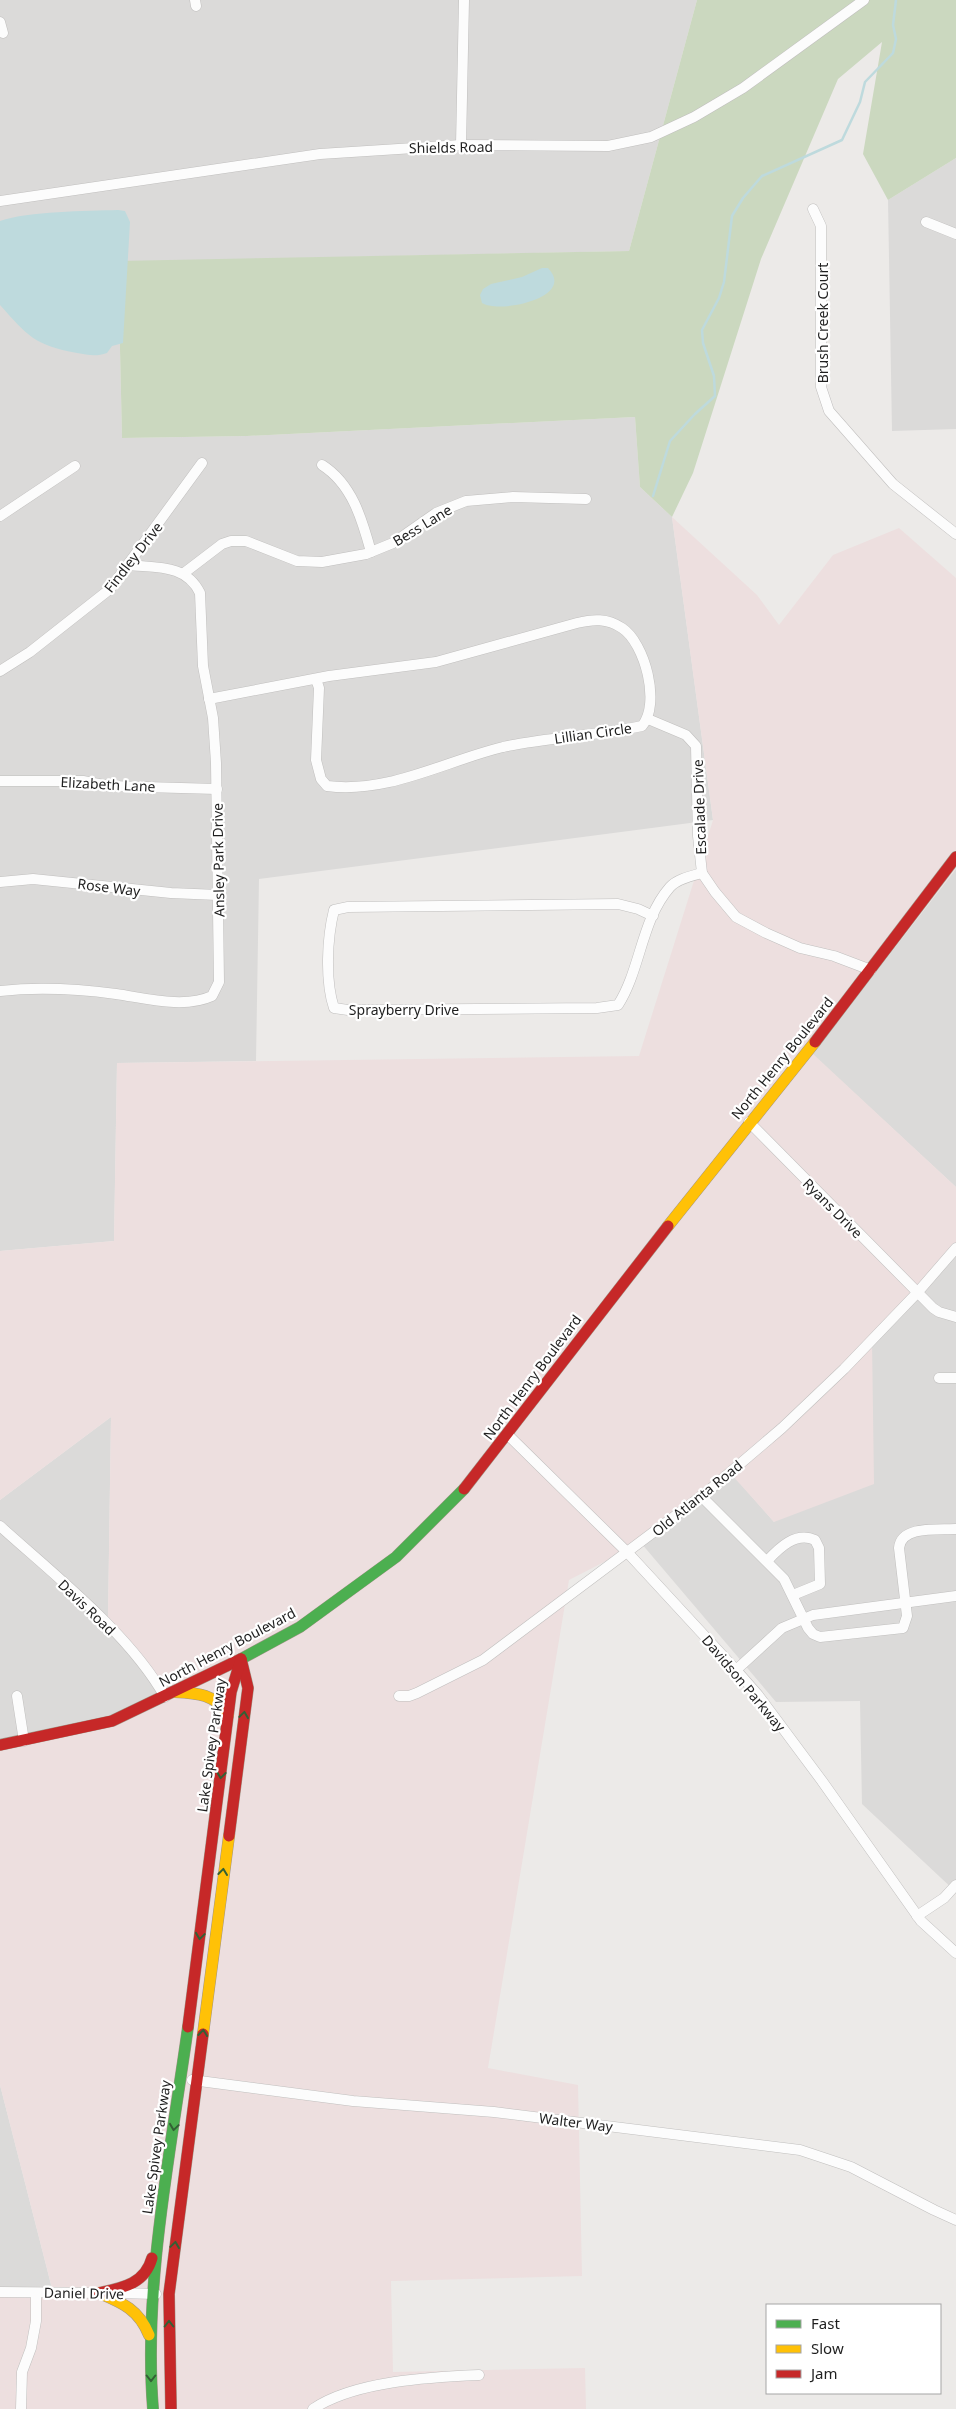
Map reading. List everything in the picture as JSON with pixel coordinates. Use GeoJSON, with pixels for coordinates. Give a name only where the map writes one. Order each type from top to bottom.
{"type":"FeatureCollection","features":[{"type":"Feature","properties":{"kind":"main road","name":"North Henry Boulevard"},"geometry":{"type":"LineString","coordinates":[[0,1745],[112,1721],[170,1694],[300,1627],[396,1557],[457,1498],[749,1122],[871,970],[956,857]]}},
{"type":"Feature","properties":{"kind":"main road","name":"Lake Spivey Parkway"},"geometry":{"type":"LineString","coordinates":[[153,2409],[151,2382],[153,2294],[162,2215],[230,1692],[241,1659]]}},
{"type":"Feature","properties":{"kind":"main road","name":"Lake Spivey Parkway"},"geometry":{"type":"LineString","coordinates":[[170,2409],[168,2294],[248,1688],[241,1659]]}},
{"type":"Feature","properties":{"kind":"main road"},"geometry":{"type":"LineString","coordinates":[[170,1694],[211,1696],[218,1700],[228,1716]]}},
{"type":"Feature","properties":{"kind":"main road"},"geometry":{"type":"LineString","coordinates":[[99,2293],[134,2283],[147,2274],[151,2265],[155,2238],[162,2215]]}},
{"type":"Feature","properties":{"kind":"main road"},"geometry":{"type":"LineString","coordinates":[[99,2293],[132,2307],[140,2314],[152,2346]]}},
{"type":"Feature","properties":{"kind":"street"},"geometry":{"type":"LineString","coordinates":[[461,145],[464,0]]}},
{"type":"Feature","properties":{"kind":"street","name":"Shields Road"},"geometry":{"type":"LineString","coordinates":[[0,201],[320,154],[461,145],[608,146],[651,138],[694,117],[742,88],[864,0]]}},
{"type":"Feature","properties":{"kind":"street"},"geometry":{"type":"LineString","coordinates":[[0,22],[2,33]]}},
{"type":"Feature","properties":{"kind":"street","name":"Brush Creek Court"},"geometry":{"type":"LineString","coordinates":[[813,209],[821,226],[821,387],[829,411],[893,484],[956,534]]}},
{"type":"Feature","properties":{"kind":"street"},"geometry":{"type":"LineString","coordinates":[[926,222],[956,234]]}},
{"type":"Feature","properties":{"kind":"street","name":"Findley Drive"},"geometry":{"type":"LineString","coordinates":[[0,671],[30,652],[110,589],[202,463]]}},
{"type":"Feature","properties":{"kind":"street"},"geometry":{"type":"LineString","coordinates":[[322,464],[336,476],[362,516],[370,552]]}},
{"type":"Feature","properties":{"kind":"street"},"geometry":{"type":"LineString","coordinates":[[0,516],[75,466]]}},
{"type":"Feature","properties":{"kind":"street","name":"Bess Lane"},"geometry":{"type":"LineString","coordinates":[[184,573],[222,544],[231,541],[246,541],[297,562],[340,560],[370,552],[393,543],[436,513],[466,501],[514,497],[586,499]]}},
{"type":"Feature","properties":{"kind":"street"},"geometry":{"type":"LineString","coordinates":[[128,564],[184,573]]}},
{"type":"Feature","properties":{"kind":"street","name":"Ansley Park Drive"},"geometry":{"type":"LineString","coordinates":[[0,991],[30,988],[115,994],[151,999],[203,1000],[212,996],[219,982],[217,789],[213,718],[203,666],[200,593],[195,583],[184,573]]}},
{"type":"Feature","properties":{"kind":"street","name":"Lillian Circle"},"geometry":{"type":"LineString","coordinates":[[209,699],[316,679],[436,662],[577,623],[600,620],[624,629],[641,651],[650,698],[648,718],[642,726],[562,736],[505,747],[387,783],[340,788],[327,786],[317,767],[319,688],[316,679]]}},
{"type":"Feature","properties":{"kind":"street","name":"Escalade Drive"},"geometry":{"type":"LineString","coordinates":[[648,718],[686,735],[696,746],[698,836],[702,873],[715,892],[736,916],[800,948],[834,956],[871,970]]}},
{"type":"Feature","properties":{"kind":"street","name":"Elizabeth Lane"},"geometry":{"type":"LineString","coordinates":[[0,781],[83,781],[109,786],[217,789]]}},
{"type":"Feature","properties":{"kind":"street","name":"Sprayberry Drive"},"geometry":{"type":"LineString","coordinates":[[652,916],[638,909],[618,904],[341,908],[334,910],[330,927],[329,993],[334,1008],[348,1010],[598,1008],[618,1005],[629,989],[652,916],[670,886],[685,878],[702,873]]}},
{"type":"Feature","properties":{"kind":"street","name":"Rose Way"},"geometry":{"type":"LineString","coordinates":[[0,882],[34,879],[171,893],[218,895]]}},
{"type":"Feature","properties":{"kind":"street","name":"Ryans Drive"},"geometry":{"type":"LineString","coordinates":[[749,1122],[917,1293],[938,1312],[954,1314]]}},
{"type":"Feature","properties":{"kind":"street","name":"Old Atlanta Road"},"geometry":{"type":"LineString","coordinates":[[399,1696],[409,1696],[417,1693],[483,1660],[628,1553],[700,1496],[782,1428],[844,1369],[917,1293],[956,1248]]}},
{"type":"Feature","properties":{"kind":"street"},"geometry":{"type":"LineString","coordinates":[[939,1378],[956,1378]]}},
{"type":"Feature","properties":{"kind":"street","name":"Davidson Parkway"},"geometry":{"type":"LineString","coordinates":[[507,1434],[628,1553],[736,1670],[758,1696],[816,1774],[917,1916],[956,1953]]}},
{"type":"Feature","properties":{"kind":"street"},"geometry":{"type":"LineString","coordinates":[[700,1496],[784,1579],[813,1634],[820,1637],[901,1629],[907,1620],[899,1548],[903,1538],[911,1533],[956,1529]]}},
{"type":"Feature","properties":{"kind":"street","name":"Davis Road"},"geometry":{"type":"LineString","coordinates":[[0,1526],[86,1604],[170,1694]]}},
{"type":"Feature","properties":{"kind":"street"},"geometry":{"type":"LineString","coordinates":[[767,1562],[789,1542],[801,1538],[815,1540],[819,1548],[820,1584],[793,1595]]}},
{"type":"Feature","properties":{"kind":"street"},"geometry":{"type":"LineString","coordinates":[[736,1670],[782,1628],[804,1619],[827,1612],[956,1596]]}},
{"type":"Feature","properties":{"kind":"street"},"geometry":{"type":"LineString","coordinates":[[17,1696],[24,1741]]}},
{"type":"Feature","properties":{"kind":"street"},"geometry":{"type":"LineString","coordinates":[[917,1916],[944,1898],[956,1885]]}},
{"type":"Feature","properties":{"kind":"street","name":"Walter Way"},"geometry":{"type":"LineString","coordinates":[[180,2079],[279,2090],[353,2101],[494,2112],[800,2150],[851,2166],[956,2220]]}},
{"type":"Feature","properties":{"kind":"street","name":"Daniel Drive"},"geometry":{"type":"LineString","coordinates":[[0,2292],[168,2294]]}},
{"type":"Feature","properties":{"kind":"street"},"geometry":{"type":"LineString","coordinates":[[21,2409],[22,2372],[31,2348],[36,2321],[36,2293]]}},
{"type":"Feature","properties":{"kind":"street"},"geometry":{"type":"LineString","coordinates":[[313,2409],[334,2398],[372,2387],[438,2377],[479,2375]]}},
{"type":"Feature","properties":{"kind":"shaded area"},"geometry":{"type":"Polygon","coordinates":[[[0,0],[697,0],[629,251],[118,262],[122,438],[247,436],[635,417],[640,487],[672,517],[713,820],[259,879],[256,1061],[117,1063],[114,1241],[0,1251],[0,0]]]}},
{"type":"Feature","properties":{"kind":"shaded area"},"geometry":{"type":"Polygon","coordinates":[[[956,158],[956,429],[892,431],[888,200],[956,158]]]}},
{"type":"Feature","properties":{"kind":"shaded area"},"geometry":{"type":"Polygon","coordinates":[[[672,517],[757,595],[779,625],[833,555],[899,528],[956,578],[956,869],[812,1053],[956,1187],[956,1243],[872,1340],[874,1484],[774,1522],[731,1474],[641,1543],[569,1580],[488,2068],[578,2085],[582,2276],[391,2281],[393,2372],[585,2368],[586,2409],[0,2409],[0,2289],[53,2292],[0,2085],[0,1744],[88,1731],[167,1697],[108,1617],[111,1417],[0,1500],[0,1251],[114,1241],[117,1063],[639,1056],[713,820],[672,517]]]}},
{"type":"Feature","properties":{"kind":"shaded area"},"geometry":{"type":"Polygon","coordinates":[[[956,869],[956,1187],[812,1054],[956,869]]]}},
{"type":"Feature","properties":{"kind":"shaded area"},"geometry":{"type":"Polygon","coordinates":[[[956,1243],[956,1892],[862,1804],[860,1701],[776,1702],[641,1543],[732,1474],[774,1522],[872,1340],[956,1243]]]}},
{"type":"Feature","properties":{"kind":"shaded area"},"geometry":{"type":"Polygon","coordinates":[[[111,1417],[108,1617],[167,1697],[88,1731],[0,1744],[0,1500],[111,1417]]]}},
{"type":"Feature","properties":{"kind":"shaded area"},"geometry":{"type":"Polygon","coordinates":[[[0,2085],[47,2269],[53,2293],[0,2289],[0,2085]]]}},
{"type":"Feature","properties":{"kind":"green space"},"geometry":{"type":"Polygon","coordinates":[[[697,0],[956,0],[956,158],[888,200],[863,154],[882,42],[838,79],[761,259],[693,473],[672,517],[640,487],[635,417],[247,436],[122,438],[118,261],[629,251],[697,0]]]}},
{"type":"Feature","properties":{"kind":"water"},"geometry":{"type":"Polygon","coordinates":[[[125,211],[130,222],[123,343],[112,346],[107,353],[92,355],[62,350],[33,338],[0,305],[0,221],[42,213],[125,211]]]}},
{"type":"Feature","properties":{"kind":"water"},"geometry":{"type":"Polygon","coordinates":[[[542,268],[548,268],[554,279],[552,288],[544,295],[518,305],[491,306],[482,303],[480,295],[483,289],[491,284],[522,277],[542,268]]]}},
{"type":"Feature","properties":{"kind":"waterway"},"geometry":{"type":"LineString","coordinates":[[653,496],[670,441],[715,396],[714,376],[703,343],[702,330],[719,298],[724,282],[732,216],[743,198],[762,176],[842,140],[860,102],[865,82],[893,53],[896,39],[893,25],[896,0]]}},
{"type":"Feature","properties":{"kind":"traffic: fast"},"geometry":{"type":"LineString","coordinates":[[241,1659],[300,1627],[396,1557],[464,1489]]}},
{"type":"Feature","properties":{"kind":"traffic: fast"},"geometry":{"type":"LineString","coordinates":[[153,2409],[151,2362],[155,2266],[160,2218],[188,2027]]}},
{"type":"Feature","properties":{"kind":"traffic: slow"},"geometry":{"type":"LineString","coordinates":[[668,1226],[815,1042]]}},
{"type":"Feature","properties":{"kind":"traffic: slow"},"geometry":{"type":"LineString","coordinates":[[175,1692],[198,1694],[212,1699],[228,1715]]}},
{"type":"Feature","properties":{"kind":"traffic: slow"},"geometry":{"type":"LineString","coordinates":[[203,2034],[229,1836]]}},
{"type":"Feature","properties":{"kind":"traffic: slow"},"geometry":{"type":"LineString","coordinates":[[99,2293],[116,2300],[135,2313],[149,2335]]}},
{"type":"Feature","properties":{"kind":"traffic: jam"},"geometry":{"type":"LineString","coordinates":[[815,1042],[956,857]]}},
{"type":"Feature","properties":{"kind":"traffic: jam"},"geometry":{"type":"LineString","coordinates":[[464,1489],[668,1226]]}},
{"type":"Feature","properties":{"kind":"traffic: jam"},"geometry":{"type":"LineString","coordinates":[[0,1745],[112,1721],[241,1659]]}},
{"type":"Feature","properties":{"kind":"traffic: jam"},"geometry":{"type":"LineString","coordinates":[[188,2027],[231,1692],[241,1659]]}},
{"type":"Feature","properties":{"kind":"traffic: jam"},"geometry":{"type":"LineString","coordinates":[[229,1836],[248,1688],[241,1659]]}},
{"type":"Feature","properties":{"kind":"traffic: jam"},"geometry":{"type":"LineString","coordinates":[[171,2409],[169,2294],[203,2034]]}},
{"type":"Feature","properties":{"kind":"traffic: jam"},"geometry":{"type":"LineString","coordinates":[[99,2293],[124,2287],[132,2283],[144,2274],[152,2258]]}}]}
